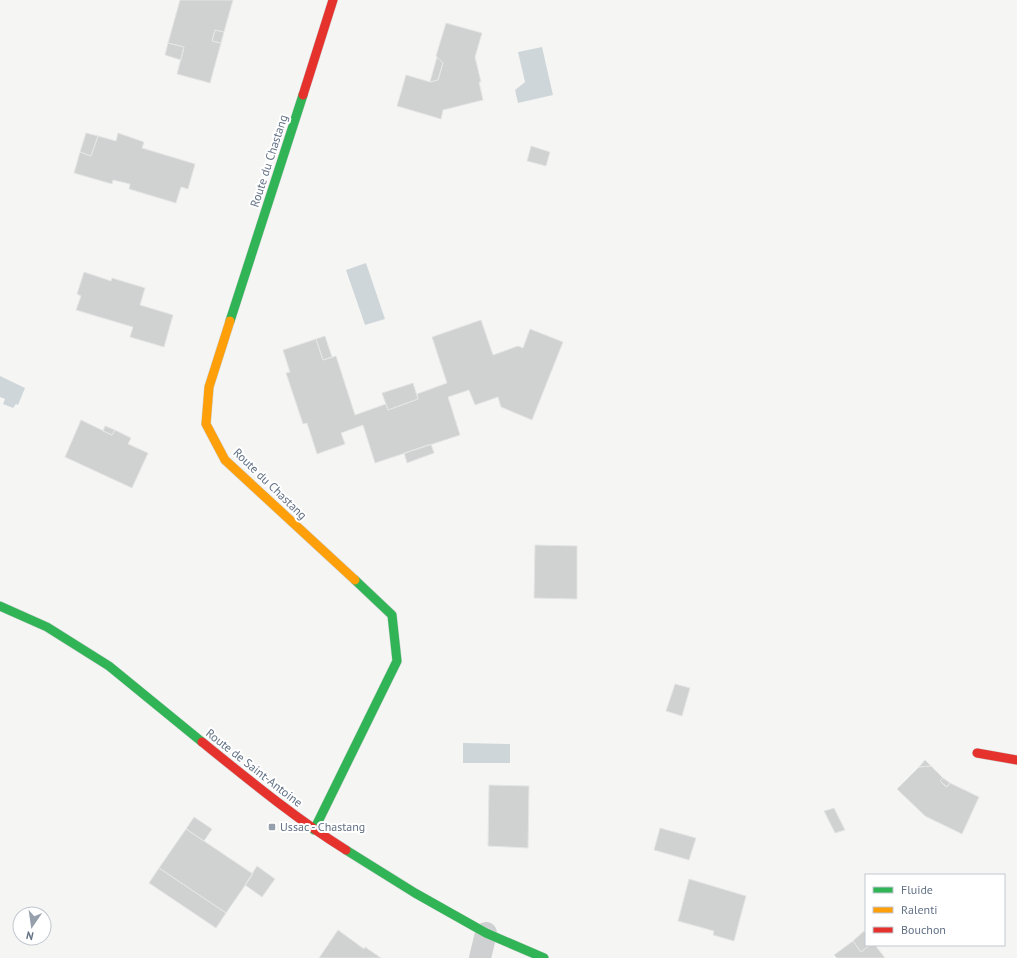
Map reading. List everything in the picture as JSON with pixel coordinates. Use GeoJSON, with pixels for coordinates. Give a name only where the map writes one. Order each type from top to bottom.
{"type":"FeatureCollection","features":[{"type":"Feature","properties":{"kind":"street","name":"Route du Chastang"},"geometry":{"type":"LineString","coordinates":[[314,830],[398,661],[392,614],[225,460],[206,424],[209,388],[333,0]]}},
{"type":"Feature","properties":{"kind":"street","name":"Route de Saint-Antoine"},"geometry":{"type":"LineString","coordinates":[[0,606],[47,627],[109,666],[246,778],[314,830],[415,892],[486,933],[544,958]]}},
{"type":"Feature","properties":{"kind":"street"},"geometry":{"type":"LineString","coordinates":[[977,753],[1017,760]]}},
{"type":"Feature","properties":{"kind":"street"},"geometry":{"type":"LineString","coordinates":[[480,958],[486,933]]}},
{"type":"Feature","properties":{"kind":"shaded area"},"geometry":{"type":"Polygon","coordinates":[[[542,47],[553,95],[518,103],[515,90],[525,82],[518,52],[542,47]]]}},
{"type":"Feature","properties":{"kind":"shaded area"},"geometry":{"type":"Polygon","coordinates":[[[366,263],[385,319],[365,325],[346,270],[366,263]]]}},
{"type":"Feature","properties":{"kind":"shaded area"},"geometry":{"type":"Polygon","coordinates":[[[0,376],[25,388],[18,405],[16,404],[13,408],[3,404],[5,399],[0,397],[0,376]]]}},
{"type":"Feature","properties":{"kind":"shaded area"},"geometry":{"type":"Polygon","coordinates":[[[463,743],[510,744],[510,763],[463,763],[463,743]]]}},
{"type":"Feature","properties":{"kind":"building"},"geometry":{"type":"Polygon","coordinates":[[[180,0],[233,0],[224,32],[215,30],[212,41],[221,43],[210,83],[177,74],[184,47],[168,43],[180,0]]]}},
{"type":"Feature","properties":{"kind":"building"},"geometry":{"type":"Polygon","coordinates":[[[446,23],[482,33],[475,57],[481,82],[479,82],[483,100],[443,110],[441,119],[397,106],[406,75],[430,82],[438,80],[443,63],[436,56],[446,23]]]}},
{"type":"Feature","properties":{"kind":"building"},"geometry":{"type":"Polygon","coordinates":[[[215,30],[224,32],[221,43],[212,41],[215,30]]]}},
{"type":"Feature","properties":{"kind":"building"},"geometry":{"type":"Polygon","coordinates":[[[168,43],[184,47],[181,60],[165,55],[168,43]]]}},
{"type":"Feature","properties":{"kind":"building"},"geometry":{"type":"Polygon","coordinates":[[[437,57],[443,63],[438,80],[430,82],[437,57]]]}},
{"type":"Feature","properties":{"kind":"building"},"geometry":{"type":"Polygon","coordinates":[[[86,133],[98,136],[91,156],[80,152],[86,133]]]}},
{"type":"Feature","properties":{"kind":"building"},"geometry":{"type":"Polygon","coordinates":[[[118,133],[144,142],[142,148],[195,164],[188,189],[181,187],[176,203],[129,189],[130,184],[113,180],[112,184],[74,173],[80,152],[91,156],[98,136],[116,141],[118,133]]]}},
{"type":"Feature","properties":{"kind":"building"},"geometry":{"type":"Polygon","coordinates":[[[531,146],[550,152],[546,166],[527,161],[531,146]]]}},
{"type":"Feature","properties":{"kind":"building"},"geometry":{"type":"Polygon","coordinates":[[[84,272],[111,281],[112,278],[145,288],[140,305],[173,315],[164,347],[130,337],[133,327],[76,310],[81,296],[77,294],[84,272]]]}},
{"type":"Feature","properties":{"kind":"building"},"geometry":{"type":"Polygon","coordinates":[[[481,320],[493,355],[518,346],[523,348],[530,329],[563,342],[532,420],[501,407],[498,397],[475,405],[469,390],[448,397],[460,435],[375,463],[363,425],[341,433],[345,444],[317,454],[307,423],[303,424],[286,373],[290,372],[283,350],[316,339],[323,360],[336,356],[355,415],[386,404],[388,410],[418,399],[417,394],[447,383],[432,337],[481,320]]]}},
{"type":"Feature","properties":{"kind":"building"},"geometry":{"type":"Polygon","coordinates":[[[325,336],[332,357],[323,360],[316,339],[325,336]]]}},
{"type":"Feature","properties":{"kind":"building"},"geometry":{"type":"Polygon","coordinates":[[[413,383],[418,399],[388,410],[382,393],[413,383]]]}},
{"type":"Feature","properties":{"kind":"building"},"geometry":{"type":"Polygon","coordinates":[[[81,420],[112,435],[115,430],[131,438],[128,444],[148,453],[132,488],[65,457],[81,420]]]}},
{"type":"Feature","properties":{"kind":"building"},"geometry":{"type":"Polygon","coordinates":[[[105,426],[115,430],[112,435],[103,431],[105,426]]]}},
{"type":"Feature","properties":{"kind":"building"},"geometry":{"type":"Polygon","coordinates":[[[431,444],[434,453],[407,463],[404,453],[431,444]]]}},
{"type":"Feature","properties":{"kind":"building"},"geometry":{"type":"Polygon","coordinates":[[[535,545],[577,546],[577,599],[534,598],[535,545]]]}},
{"type":"Feature","properties":{"kind":"building"},"geometry":{"type":"Polygon","coordinates":[[[675,684],[690,688],[682,716],[666,711],[675,684]]]}},
{"type":"Feature","properties":{"kind":"building"},"geometry":{"type":"Polygon","coordinates":[[[925,760],[931,766],[919,767],[925,760]]]}},
{"type":"Feature","properties":{"kind":"building"},"geometry":{"type":"Polygon","coordinates":[[[931,766],[943,778],[940,781],[945,786],[947,787],[950,783],[979,797],[962,834],[925,816],[897,789],[919,767],[931,766]]]}},
{"type":"Feature","properties":{"kind":"building"},"geometry":{"type":"Polygon","coordinates":[[[943,778],[950,783],[947,787],[940,781],[943,778]]]}},
{"type":"Feature","properties":{"kind":"building"},"geometry":{"type":"Polygon","coordinates":[[[489,785],[529,786],[528,848],[488,846],[489,785]]]}},
{"type":"Feature","properties":{"kind":"building"},"geometry":{"type":"Polygon","coordinates":[[[834,808],[845,830],[835,833],[824,811],[834,808]]]}},
{"type":"Feature","properties":{"kind":"building"},"geometry":{"type":"Polygon","coordinates":[[[194,817],[212,829],[204,841],[186,829],[194,817]]]}},
{"type":"Feature","properties":{"kind":"building"},"geometry":{"type":"Polygon","coordinates":[[[660,828],[696,838],[689,860],[654,850],[660,828]]]}},
{"type":"Feature","properties":{"kind":"building"},"geometry":{"type":"Polygon","coordinates":[[[186,829],[253,874],[226,913],[159,868],[186,829]]]}},
{"type":"Feature","properties":{"kind":"building"},"geometry":{"type":"Polygon","coordinates":[[[257,866],[275,879],[262,897],[245,885],[257,866]]]}},
{"type":"Feature","properties":{"kind":"building"},"geometry":{"type":"Polygon","coordinates":[[[159,868],[226,913],[216,928],[149,883],[159,868]]]}},
{"type":"Feature","properties":{"kind":"building"},"geometry":{"type":"Polygon","coordinates":[[[689,879],[746,896],[734,941],[713,935],[714,931],[678,921],[689,879]]]}},
{"type":"Feature","properties":{"kind":"building"},"geometry":{"type":"Polygon","coordinates":[[[338,930],[364,949],[365,947],[381,958],[319,958],[338,930]]]}},
{"type":"Feature","properties":{"kind":"building"},"geometry":{"type":"Polygon","coordinates":[[[864,931],[865,946],[869,946],[861,952],[853,941],[864,931]]]}},
{"type":"Feature","properties":{"kind":"building"},"geometry":{"type":"Polygon","coordinates":[[[853,941],[861,952],[869,946],[876,946],[885,958],[837,958],[834,955],[853,941]]]}},
{"type":"Feature","properties":{"kind":"traffic: fast"},"geometry":{"type":"LineString","coordinates":[[230,321],[303,95]]}},
{"type":"Feature","properties":{"kind":"traffic: fast"},"geometry":{"type":"LineString","coordinates":[[314,830],[397,661],[392,615],[355,580]]}},
{"type":"Feature","properties":{"kind":"traffic: fast"},"geometry":{"type":"LineString","coordinates":[[0,606],[47,627],[109,666],[202,742]]}},
{"type":"Feature","properties":{"kind":"traffic: fast"},"geometry":{"type":"LineString","coordinates":[[346,850],[415,893],[486,933],[544,958]]}},
{"type":"Feature","properties":{"kind":"traffic: slow"},"geometry":{"type":"LineString","coordinates":[[230,321],[209,387],[206,424],[225,460],[355,580]]}},
{"type":"Feature","properties":{"kind":"traffic: jam"},"geometry":{"type":"LineString","coordinates":[[303,95],[333,0]]}},
{"type":"Feature","properties":{"kind":"traffic: jam"},"geometry":{"type":"LineString","coordinates":[[202,742],[290,812],[346,850]]}},
{"type":"Feature","properties":{"kind":"traffic: jam"},"geometry":{"type":"LineString","coordinates":[[977,753],[1017,760]]}},
{"type":"Feature","properties":{"kind":"place","name":"Ussac - Chastang"},"geometry":{"type":"Point","coordinates":[272,827]}}]}
